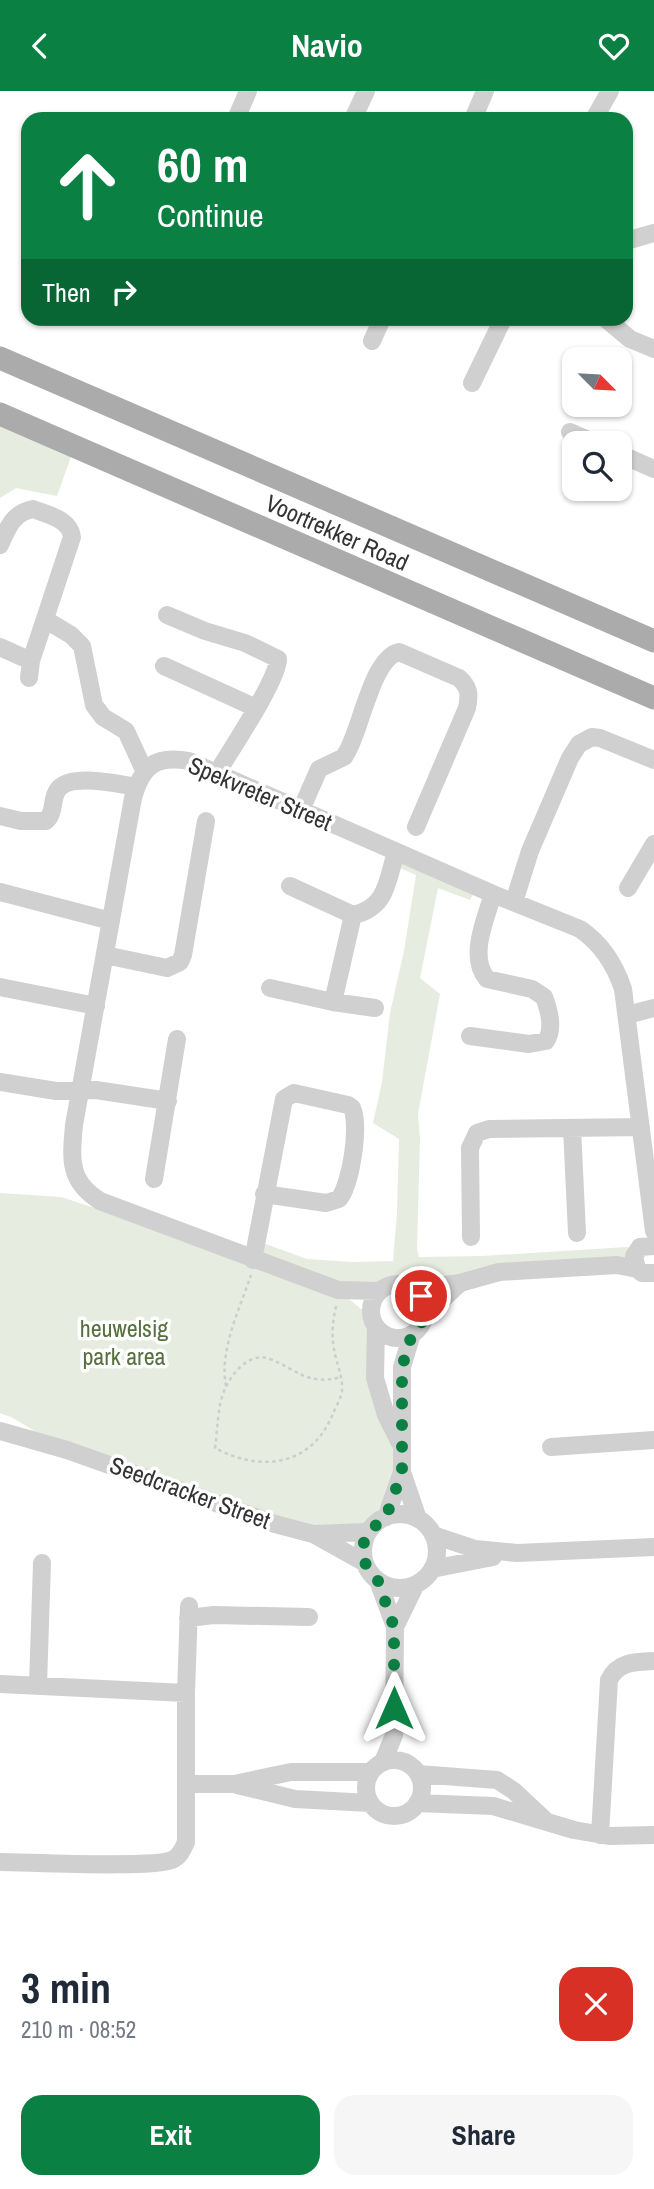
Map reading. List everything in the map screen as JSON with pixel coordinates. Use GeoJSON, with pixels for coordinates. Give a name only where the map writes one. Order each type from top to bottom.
{"type":"FeatureCollection","features":[{"type":"Feature","properties":{"kind":"main road","name":"Voortrekker Road"},"geometry":{"type":"LineString","coordinates":[[0,358],[654,641]]}},
{"type":"Feature","properties":{"kind":"main road","name":"Voortrekker Road"},"geometry":{"type":"LineString","coordinates":[[0,414],[654,698]]}},
{"type":"Feature","properties":{"kind":"street"},"geometry":{"type":"LineString","coordinates":[[242,112],[248,91]]}},
{"type":"Feature","properties":{"kind":"street"},"geometry":{"type":"LineString","coordinates":[[356,112],[366,91]]}},
{"type":"Feature","properties":{"kind":"street"},"geometry":{"type":"LineString","coordinates":[[476,112],[485,91]]}},
{"type":"Feature","properties":{"kind":"street"},"geometry":{"type":"LineString","coordinates":[[598,112],[610,91]]}},
{"type":"Feature","properties":{"kind":"street"},"geometry":{"type":"LineString","coordinates":[[633,239],[654,233]]}},
{"type":"Feature","properties":{"kind":"street"},"geometry":{"type":"LineString","coordinates":[[372,341],[379,326]]}},
{"type":"Feature","properties":{"kind":"street"},"geometry":{"type":"LineString","coordinates":[[472,383],[500,326]]}},
{"type":"Feature","properties":{"kind":"street"},"geometry":{"type":"LineString","coordinates":[[615,326],[631,339],[654,349]]}},
{"type":"Feature","properties":{"kind":"street"},"geometry":{"type":"LineString","coordinates":[[632,459],[654,469]]}},
{"type":"Feature","properties":{"kind":"street"},"geometry":{"type":"LineString","coordinates":[[0,545],[9,524],[24,511],[33,509],[69,526],[72,537],[30,669],[0,647]]}},
{"type":"Feature","properties":{"kind":"street"},"geometry":{"type":"LineString","coordinates":[[167,615],[276,657],[278,665],[270,686],[218,773]]}},
{"type":"Feature","properties":{"kind":"street"},"geometry":{"type":"LineString","coordinates":[[46,620],[71,635],[82,646],[94,705],[103,717],[126,731],[144,770],[136,787],[74,1125],[72,1158],[75,1176],[85,1192],[100,1201],[338,1290],[379,1291],[396,1283],[414,1289],[423,1301],[424,1317],[412,1334],[402,1367],[401,1446],[402,1472],[418,1519],[433,1535],[467,1547],[517,1553]]}},
{"type":"Feature","properties":{"kind":"street"},"geometry":{"type":"LineString","coordinates":[[301,810],[319,769],[344,757],[385,660],[391,654],[399,652],[459,678],[465,683],[469,694],[467,708],[416,827]]}},
{"type":"Feature","properties":{"kind":"street"},"geometry":{"type":"LineString","coordinates":[[164,666],[256,708]]}},
{"type":"Feature","properties":{"kind":"street"},"geometry":{"type":"LineString","coordinates":[[514,902],[534,840],[570,758],[579,744],[592,737],[600,738],[654,760]]}},
{"type":"Feature","properties":{"kind":"street","name":"Spekvreter Street"},"geometry":{"type":"LineString","coordinates":[[144,770],[172,759],[189,761],[493,894],[580,929],[598,943],[620,979],[646,1137],[648,1255],[617,1265],[499,1272],[460,1283],[414,1289]]}},
{"type":"Feature","properties":{"kind":"street"},"geometry":{"type":"LineString","coordinates":[[0,816],[21,821],[46,821],[52,814],[60,788],[77,781],[136,787]]}},
{"type":"Feature","properties":{"kind":"street"},"geometry":{"type":"LineString","coordinates":[[105,955],[167,968],[180,962],[206,821]]}},
{"type":"Feature","properties":{"kind":"street"},"geometry":{"type":"LineString","coordinates":[[628,888],[654,844]]}},
{"type":"Feature","properties":{"kind":"street"},"geometry":{"type":"LineString","coordinates":[[290,886],[353,915],[371,910],[384,890],[396,852]]}},
{"type":"Feature","properties":{"kind":"street"},"geometry":{"type":"LineString","coordinates":[[0,892],[111,921]]}},
{"type":"Feature","properties":{"kind":"street"},"geometry":{"type":"LineString","coordinates":[[470,1036],[529,1044],[546,1041],[551,1034],[544,997],[532,989],[487,979],[481,970],[478,960],[493,894]]}},
{"type":"Feature","properties":{"kind":"street"},"geometry":{"type":"LineString","coordinates":[[333,1002],[353,915]]}},
{"type":"Feature","properties":{"kind":"street"},"geometry":{"type":"LineString","coordinates":[[0,987],[96,1006]]}},
{"type":"Feature","properties":{"kind":"street"},"geometry":{"type":"LineString","coordinates":[[270,988],[374,1008]]}},
{"type":"Feature","properties":{"kind":"street"},"geometry":{"type":"LineString","coordinates":[[628,1015],[654,1009]]}},
{"type":"Feature","properties":{"kind":"street"},"geometry":{"type":"LineString","coordinates":[[154,1179],[177,1039]]}},
{"type":"Feature","properties":{"kind":"street"},"geometry":{"type":"LineString","coordinates":[[0,1083],[56,1091],[82,1089],[168,1101]]}},
{"type":"Feature","properties":{"kind":"street"},"geometry":{"type":"LineString","coordinates":[[255,1260],[264,1194],[281,1110],[287,1095],[294,1093],[352,1108],[355,1122],[349,1174],[345,1190],[339,1199],[326,1203],[264,1194]]}},
{"type":"Feature","properties":{"kind":"street"},"geometry":{"type":"LineString","coordinates":[[572,1128],[577,1233]]}},
{"type":"Feature","properties":{"kind":"street"},"geometry":{"type":"LineString","coordinates":[[471,1237],[470,1148],[477,1133],[489,1129],[572,1128],[646,1137]]}},
{"type":"Feature","properties":{"kind":"street","name":"Spekvreter Street"},"geometry":{"type":"LineString","coordinates":[[424,1317],[460,1283]]}},
{"type":"Feature","properties":{"kind":"street"},"geometry":{"type":"LineString","coordinates":[[338,1290],[393,1338],[412,1334]]}},
{"type":"Feature","properties":{"kind":"street"},"geometry":{"type":"LineString","coordinates":[[379,1291],[372,1301],[376,1325],[375,1378],[386,1415],[401,1446]]}},
{"type":"Feature","properties":{"kind":"street"},"geometry":{"type":"LineString","coordinates":[[376,1325],[402,1367]]}},
{"type":"Feature","properties":{"kind":"street","name":"Seedcracker Street"},"geometry":{"type":"LineString","coordinates":[[0,1418],[67,1450]]}},
{"type":"Feature","properties":{"kind":"street","name":"Seedcracker Street"},"geometry":{"type":"LineString","coordinates":[[0,1431],[67,1450],[313,1535],[365,1563]]}},
{"type":"Feature","properties":{"kind":"street"},"geometry":{"type":"LineString","coordinates":[[551,1447],[654,1440]]}},
{"type":"Feature","properties":{"kind":"street"},"geometry":{"type":"LineString","coordinates":[[386,1517],[402,1472]]}},
{"type":"Feature","properties":{"kind":"street"},"geometry":{"type":"LineString","coordinates":[[394,1735],[421,1788],[417,1803],[407,1812],[394,1815],[381,1812],[370,1803],[366,1788],[394,1735],[394,1627],[378,1581],[365,1563],[363,1545],[368,1532],[386,1517],[396,1515],[418,1519]]}},
{"type":"Feature","properties":{"kind":"street","name":"Seedcracker Street"},"geometry":{"type":"LineString","coordinates":[[313,1535],[368,1532]]}},
{"type":"Feature","properties":{"kind":"street"},"geometry":{"type":"LineString","coordinates":[[432,1569],[436,1546],[433,1535]]}},
{"type":"Feature","properties":{"kind":"street"},"geometry":{"type":"LineString","coordinates":[[394,1627],[416,1584],[432,1569],[517,1553],[654,1547]]}},
{"type":"Feature","properties":{"kind":"street"},"geometry":{"type":"LineString","coordinates":[[38,1685],[42,1563]]}},
{"type":"Feature","properties":{"kind":"street"},"geometry":{"type":"LineString","coordinates":[[378,1581],[397,1588],[416,1584]]}},
{"type":"Feature","properties":{"kind":"street"},"geometry":{"type":"LineString","coordinates":[[0,1862],[139,1864],[173,1861],[186,1842],[188,1612],[309,1617]]}},
{"type":"Feature","properties":{"kind":"street"},"geometry":{"type":"LineString","coordinates":[[600,1835],[609,1680],[614,1671],[629,1663],[654,1661]]}},
{"type":"Feature","properties":{"kind":"street"},"geometry":{"type":"LineString","coordinates":[[0,1684],[186,1693]]}},
{"type":"Feature","properties":{"kind":"street"},"geometry":{"type":"LineString","coordinates":[[186,1784],[234,1784],[276,1774],[377,1767],[392,1759],[414,1770],[468,1778],[490,1778],[503,1783],[548,1822]]}},
{"type":"Feature","properties":{"kind":"street"},"geometry":{"type":"LineString","coordinates":[[322,1772],[322,1801]]}},
{"type":"Feature","properties":{"kind":"street"},"geometry":{"type":"LineString","coordinates":[[468,1778],[469,1805]]}},
{"type":"Feature","properties":{"kind":"street"},"geometry":{"type":"LineString","coordinates":[[234,1784],[295,1799],[370,1803]]}},
{"type":"Feature","properties":{"kind":"street"},"geometry":{"type":"LineString","coordinates":[[417,1803],[501,1807],[600,1835],[654,1835]]}},
{"type":"Feature","properties":{"kind":"path"},"geometry":{"type":"LineString","coordinates":[[226,1386],[224,1377],[229,1343],[255,1260]]}},
{"type":"Feature","properties":{"kind":"path"},"geometry":{"type":"LineString","coordinates":[[338,1290],[332,1333],[341,1377],[341,1394],[328,1425],[302,1454],[269,1463],[228,1455],[215,1448],[226,1386],[242,1365],[258,1357],[268,1358],[309,1378],[341,1377]]}},
{"type":"Feature","properties":{"kind":"green space"},"geometry":{"type":"Polygon","coordinates":[[[0,424],[72,454],[57,496],[16,488],[0,498],[0,424]]]}},
{"type":"Feature","properties":{"kind":"green space","name":"heuwelsig park area"},"geometry":{"type":"Polygon","coordinates":[[[405,856],[477,887],[470,900],[438,888],[420,978],[440,994],[418,1114],[419,1257],[627,1247],[636,1251],[617,1265],[396,1284],[379,1291],[338,1290],[371,1317],[402,1472],[364,1532],[325,1534],[62,1448],[0,1413],[0,1193],[61,1197],[252,1259],[255,1240],[307,1259],[393,1261],[399,1139],[373,1123],[416,875],[398,867],[405,856]]]}},
{"type":"Feature","properties":{"kind":"route"},"geometry":{"type":"LineString","coordinates":[[394,1708],[394,1627],[378,1581],[367,1568],[363,1545],[368,1532],[386,1517],[402,1472],[402,1367],[412,1334],[424,1317],[425,1306],[421,1296]]}}]}
